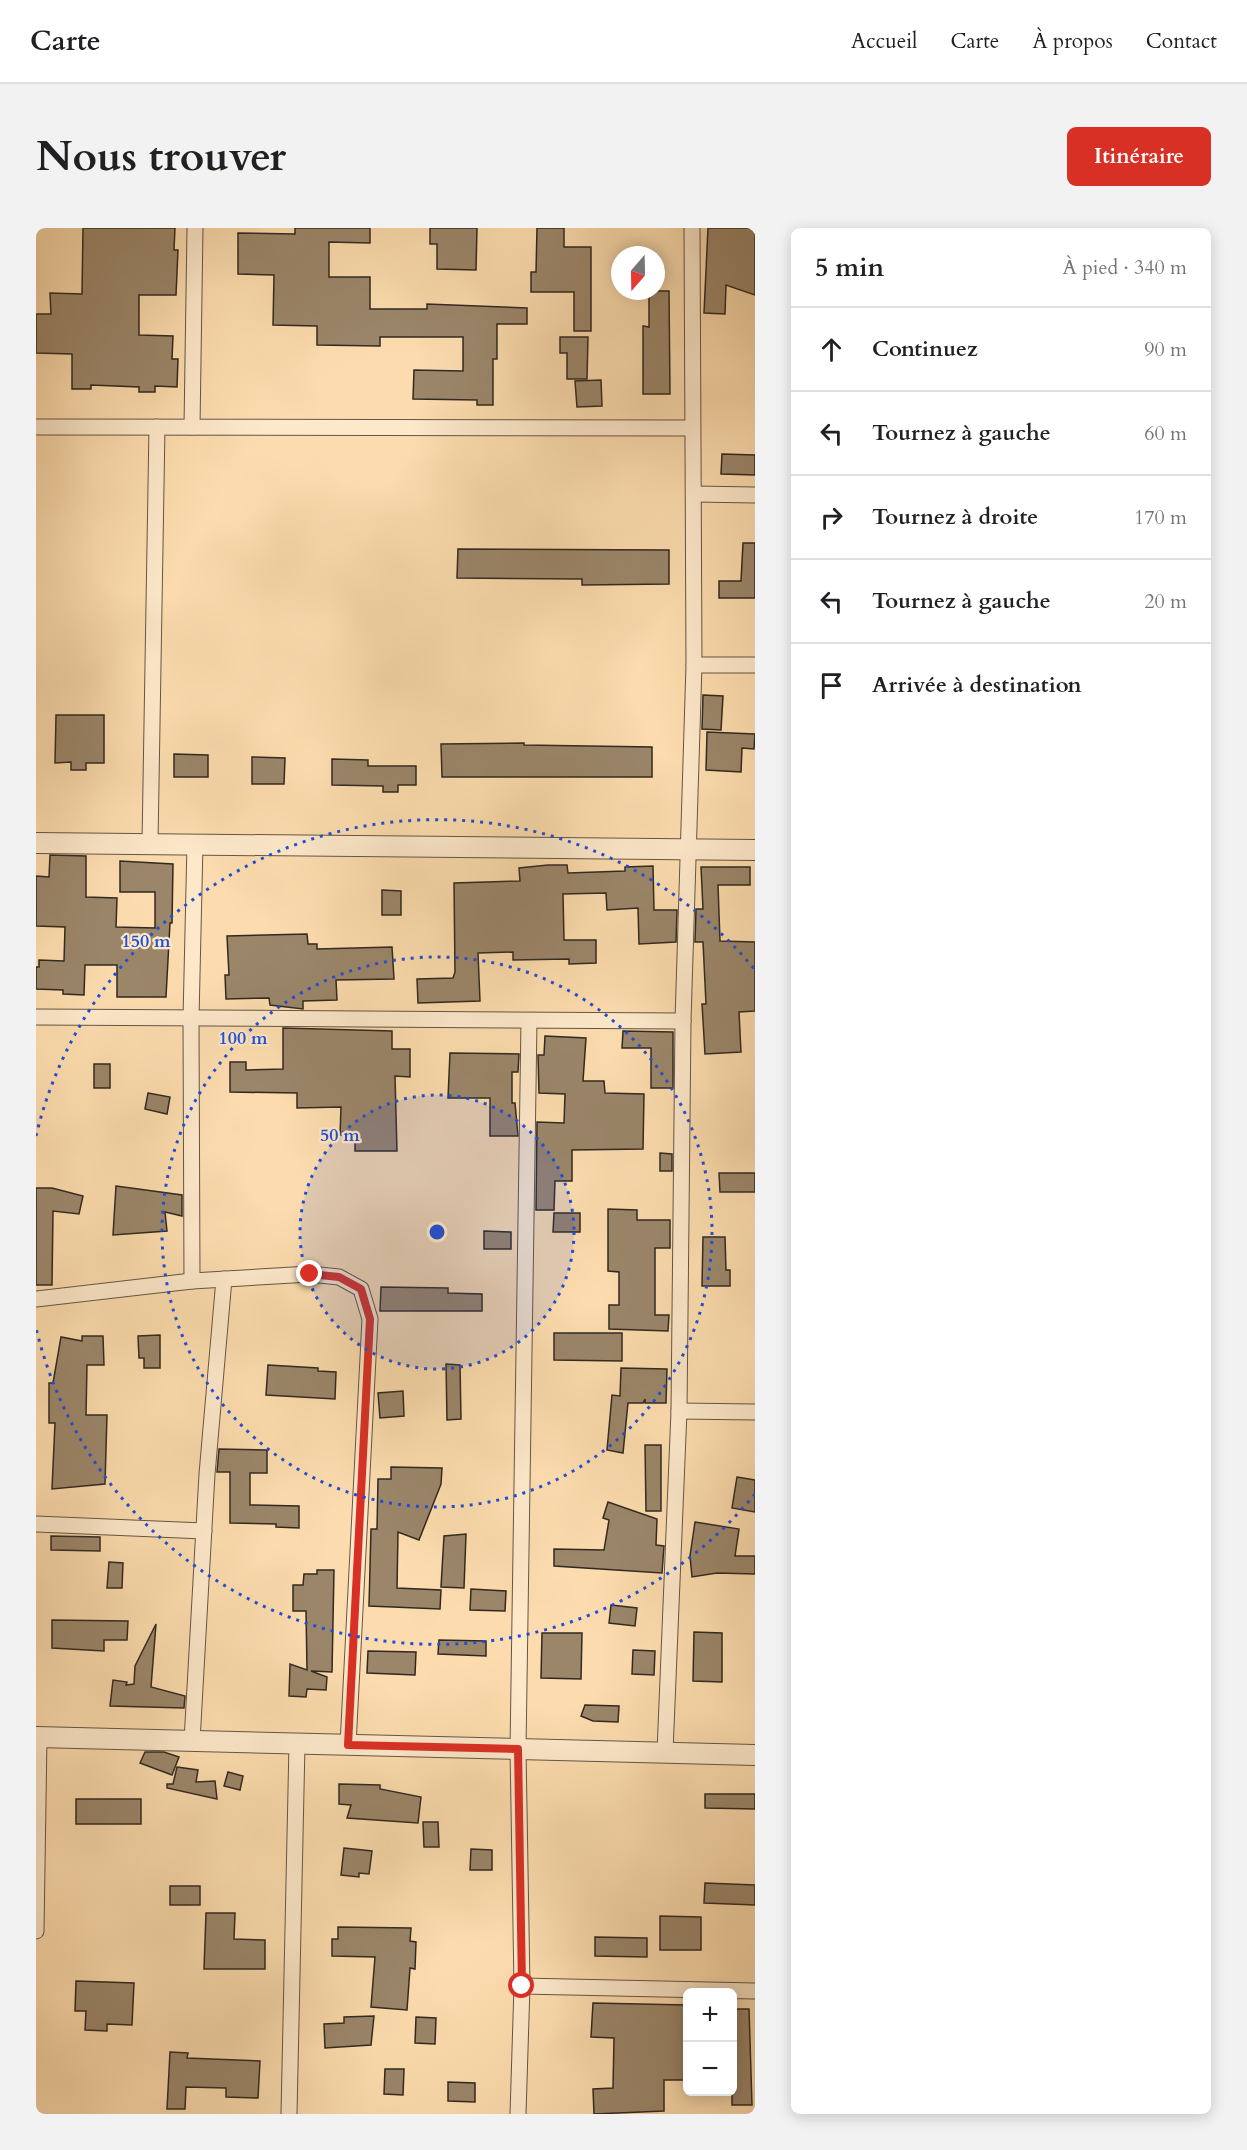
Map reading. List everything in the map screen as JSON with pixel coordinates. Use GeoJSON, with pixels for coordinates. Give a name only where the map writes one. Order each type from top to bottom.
{"type":"FeatureCollection","features":[{"type":"Feature","properties":{"kind":"street"},"geometry":{"type":"LineString","coordinates":[[192,427],[195,228]]}},
{"type":"Feature","properties":{"kind":"street"},"geometry":{"type":"LineString","coordinates":[[665,1752],[679,1411],[683,1021],[694,665],[692,228]]}},
{"type":"Feature","properties":{"kind":"street"},"geometry":{"type":"LineString","coordinates":[[150,843],[157,427]]}},
{"type":"Feature","properties":{"kind":"street"},"geometry":{"type":"LineString","coordinates":[[36,428],[692,428]]}},
{"type":"Feature","properties":{"kind":"street"},"geometry":{"type":"LineString","coordinates":[[695,494],[755,495]]}},
{"type":"Feature","properties":{"kind":"street"},"geometry":{"type":"LineString","coordinates":[[694,665],[755,665]]}},
{"type":"Feature","properties":{"kind":"street"},"geometry":{"type":"LineString","coordinates":[[36,843],[755,850]]}},
{"type":"Feature","properties":{"kind":"street"},"geometry":{"type":"LineString","coordinates":[[192,1281],[191,1018],[195,844]]}},
{"type":"Feature","properties":{"kind":"street"},"geometry":{"type":"LineString","coordinates":[[36,1017],[683,1021]]}},
{"type":"Feature","properties":{"kind":"street"},"geometry":{"type":"LineString","coordinates":[[518,2114],[522,1986],[518,1749],[529,1021]]}},
{"type":"Feature","properties":{"kind":"street"},"geometry":{"type":"LineString","coordinates":[[36,1299],[192,1281],[310,1274],[339,1277],[361,1289],[370,1319],[348,1745]]}},
{"type":"Feature","properties":{"kind":"street"},"geometry":{"type":"LineString","coordinates":[[192,1741],[204,1531],[224,1279]]}},
{"type":"Feature","properties":{"kind":"street"},"geometry":{"type":"LineString","coordinates":[[679,1411],[755,1412]]}},
{"type":"Feature","properties":{"kind":"street"},"geometry":{"type":"LineString","coordinates":[[36,1524],[204,1531]]}},
{"type":"Feature","properties":{"kind":"street"},"geometry":{"type":"LineString","coordinates":[[36,1931],[38,1737],[755,1755]]}},
{"type":"Feature","properties":{"kind":"street"},"geometry":{"type":"LineString","coordinates":[[289,2114],[297,1744]]}},
{"type":"Feature","properties":{"kind":"street"},"geometry":{"type":"LineString","coordinates":[[522,1986],[755,1990]]}},
{"type":"Feature","properties":{"kind":"building"},"geometry":{"type":"Polygon","coordinates":[[[83,228],[175,228],[174,250],[178,250],[176,295],[139,295],[139,335],[173,336],[172,359],[178,359],[177,387],[155,386],[155,392],[139,392],[139,387],[91,385],[91,389],[72,389],[72,354],[36,353],[36,314],[51,314],[50,293],[82,294],[83,228]]]}},
{"type":"Feature","properties":{"kind":"building"},"geometry":{"type":"Polygon","coordinates":[[[295,228],[370,228],[370,243],[329,242],[329,277],[370,277],[370,309],[427,309],[427,304],[527,308],[527,324],[497,324],[497,359],[493,359],[493,405],[477,405],[477,400],[413,399],[414,370],[463,371],[463,337],[380,337],[380,346],[317,345],[317,326],[273,325],[274,275],[238,274],[238,233],[295,234],[295,228]]]}},
{"type":"Feature","properties":{"kind":"building"},"geometry":{"type":"Polygon","coordinates":[[[430,228],[477,228],[476,270],[437,269],[437,244],[430,244],[430,228]]]}},
{"type":"Feature","properties":{"kind":"building"},"geometry":{"type":"Polygon","coordinates":[[[537,228],[564,228],[564,247],[591,247],[591,331],[574,331],[574,292],[531,292],[531,272],[536,272],[537,228]]]}},
{"type":"Feature","properties":{"kind":"building"},"geometry":{"type":"Polygon","coordinates":[[[708,228],[755,228],[755,295],[726,285],[725,314],[704,313],[708,228]]]}},
{"type":"Feature","properties":{"kind":"building"},"geometry":{"type":"Polygon","coordinates":[[[665,291],[669,291],[670,394],[643,394],[643,326],[649,327],[649,300],[665,300],[665,291]]]}},
{"type":"Feature","properties":{"kind":"building"},"geometry":{"type":"Polygon","coordinates":[[[560,337],[588,337],[587,379],[567,379],[567,353],[560,353],[560,337]]]}},
{"type":"Feature","properties":{"kind":"building"},"geometry":{"type":"Polygon","coordinates":[[[601,380],[602,406],[577,407],[575,381],[601,380]]]}},
{"type":"Feature","properties":{"kind":"building"},"geometry":{"type":"Polygon","coordinates":[[[722,454],[755,455],[755,475],[721,474],[722,454]]]}},
{"type":"Feature","properties":{"kind":"building"},"geometry":{"type":"Polygon","coordinates":[[[743,543],[755,543],[755,598],[719,598],[719,581],[741,581],[743,543]]]}},
{"type":"Feature","properties":{"kind":"building"},"geometry":{"type":"Polygon","coordinates":[[[458,549],[669,550],[669,584],[582,585],[582,579],[457,578],[458,549]]]}},
{"type":"Feature","properties":{"kind":"building"},"geometry":{"type":"Polygon","coordinates":[[[703,695],[723,696],[721,730],[702,729],[703,695]]]}},
{"type":"Feature","properties":{"kind":"building"},"geometry":{"type":"Polygon","coordinates":[[[56,715],[104,715],[104,763],[86,763],[86,770],[71,770],[71,762],[55,763],[56,715]]]}},
{"type":"Feature","properties":{"kind":"building"},"geometry":{"type":"Polygon","coordinates":[[[707,732],[755,734],[754,749],[742,748],[741,772],[706,770],[707,732]]]}},
{"type":"Feature","properties":{"kind":"building"},"geometry":{"type":"Polygon","coordinates":[[[524,743],[524,745],[652,747],[652,777],[442,777],[441,744],[524,743]]]}},
{"type":"Feature","properties":{"kind":"building"},"geometry":{"type":"Polygon","coordinates":[[[174,754],[208,755],[208,777],[174,777],[174,754]]]}},
{"type":"Feature","properties":{"kind":"building"},"geometry":{"type":"Polygon","coordinates":[[[252,757],[285,758],[284,784],[252,784],[252,757]]]}},
{"type":"Feature","properties":{"kind":"building"},"geometry":{"type":"Polygon","coordinates":[[[332,759],[368,760],[368,766],[416,766],[416,785],[398,785],[398,792],[383,792],[383,786],[332,785],[332,759]]]}},
{"type":"Feature","properties":{"kind":"building"},"geometry":{"type":"Polygon","coordinates":[[[50,855],[86,856],[86,897],[117,898],[116,927],[155,928],[155,892],[120,892],[120,861],[173,864],[172,923],[170,923],[166,997],[117,997],[117,965],[85,965],[84,995],[63,994],[63,990],[36,989],[36,967],[39,967],[39,960],[64,961],[65,927],[36,926],[36,876],[49,877],[50,855]]]}},
{"type":"Feature","properties":{"kind":"building"},"geometry":{"type":"Polygon","coordinates":[[[567,865],[568,873],[625,871],[625,867],[653,866],[654,910],[677,910],[676,942],[639,944],[638,908],[607,910],[606,893],[563,894],[564,940],[596,940],[596,963],[569,964],[569,959],[513,960],[513,952],[478,953],[480,1001],[418,1003],[417,979],[453,978],[455,972],[454,883],[520,881],[519,868],[567,865]]]}},
{"type":"Feature","properties":{"kind":"building"},"geometry":{"type":"Polygon","coordinates":[[[701,867],[750,867],[750,885],[718,885],[720,941],[755,942],[755,1011],[739,1012],[741,1052],[705,1054],[702,1004],[706,1004],[703,942],[695,942],[696,909],[703,909],[701,867]]]}},
{"type":"Feature","properties":{"kind":"building"},"geometry":{"type":"Polygon","coordinates":[[[382,890],[401,891],[401,915],[382,915],[382,890]]]}},
{"type":"Feature","properties":{"kind":"building"},"geometry":{"type":"Polygon","coordinates":[[[307,934],[308,944],[317,944],[317,949],[392,947],[394,979],[336,980],[337,1000],[303,1001],[303,1009],[270,1005],[269,998],[226,999],[225,975],[229,975],[227,936],[307,934]]]}},
{"type":"Feature","properties":{"kind":"building"},"geometry":{"type":"Polygon","coordinates":[[[283,1028],[392,1031],[392,1049],[410,1049],[410,1077],[395,1076],[397,1151],[355,1151],[355,1135],[340,1135],[341,1107],[297,1108],[297,1093],[230,1092],[230,1062],[246,1062],[246,1070],[283,1069],[283,1028]]]}},
{"type":"Feature","properties":{"kind":"building"},"geometry":{"type":"Polygon","coordinates":[[[623,1031],[673,1032],[673,1088],[651,1088],[651,1048],[622,1048],[623,1031]]]}},
{"type":"Feature","properties":{"kind":"building"},"geometry":{"type":"Polygon","coordinates":[[[545,1036],[586,1038],[583,1081],[604,1081],[605,1093],[644,1094],[643,1149],[572,1150],[572,1181],[555,1181],[554,1210],[536,1210],[537,1122],[564,1123],[565,1094],[539,1093],[538,1055],[544,1055],[545,1036]]]}},
{"type":"Feature","properties":{"kind":"building"},"geometry":{"type":"Polygon","coordinates":[[[450,1053],[519,1054],[518,1072],[512,1072],[512,1103],[515,1103],[518,1136],[490,1136],[490,1098],[448,1098],[450,1053]]]}},
{"type":"Feature","properties":{"kind":"building"},"geometry":{"type":"Polygon","coordinates":[[[94,1064],[110,1064],[110,1088],[94,1088],[94,1064]]]}},
{"type":"Feature","properties":{"kind":"building"},"geometry":{"type":"Polygon","coordinates":[[[148,1093],[170,1097],[167,1114],[145,1109],[148,1093]]]}},
{"type":"Feature","properties":{"kind":"building"},"geometry":{"type":"Polygon","coordinates":[[[660,1153],[672,1154],[672,1171],[660,1171],[660,1153]]]}},
{"type":"Feature","properties":{"kind":"building"},"geometry":{"type":"Polygon","coordinates":[[[719,1173],[755,1173],[755,1192],[720,1192],[719,1173]]]}},
{"type":"Feature","properties":{"kind":"building"},"geometry":{"type":"Polygon","coordinates":[[[116,1186],[182,1195],[182,1216],[165,1212],[167,1231],[113,1235],[116,1186]]]}},
{"type":"Feature","properties":{"kind":"building"},"geometry":{"type":"Polygon","coordinates":[[[36,1188],[52,1188],[83,1196],[79,1214],[53,1211],[52,1285],[36,1285],[36,1188]]]}},
{"type":"Feature","properties":{"kind":"building"},"geometry":{"type":"Polygon","coordinates":[[[608,1209],[637,1210],[637,1220],[670,1220],[670,1248],[655,1248],[655,1315],[669,1315],[668,1331],[609,1329],[609,1305],[619,1305],[619,1272],[608,1271],[608,1209]]]}},
{"type":"Feature","properties":{"kind":"building"},"geometry":{"type":"Polygon","coordinates":[[[554,1213],[580,1213],[580,1232],[553,1232],[554,1213]]]}},
{"type":"Feature","properties":{"kind":"building"},"geometry":{"type":"Polygon","coordinates":[[[484,1231],[511,1232],[511,1249],[484,1249],[484,1231]]]}},
{"type":"Feature","properties":{"kind":"building"},"geometry":{"type":"Polygon","coordinates":[[[703,1237],[725,1237],[726,1270],[730,1270],[730,1286],[702,1286],[703,1237]]]}},
{"type":"Feature","properties":{"kind":"building"},"geometry":{"type":"Polygon","coordinates":[[[381,1287],[448,1288],[448,1293],[482,1294],[482,1311],[380,1311],[381,1287]]]}},
{"type":"Feature","properties":{"kind":"building"},"geometry":{"type":"Polygon","coordinates":[[[554,1333],[622,1333],[622,1361],[554,1360],[554,1333]]]}},
{"type":"Feature","properties":{"kind":"building"},"geometry":{"type":"Polygon","coordinates":[[[160,1335],[160,1368],[144,1368],[144,1358],[139,1358],[138,1336],[160,1335]]]}},
{"type":"Feature","properties":{"kind":"building"},"geometry":{"type":"Polygon","coordinates":[[[82,1336],[103,1336],[104,1365],[87,1365],[86,1415],[107,1415],[105,1484],[52,1489],[55,1423],[49,1423],[49,1383],[53,1383],[61,1337],[82,1341],[82,1336]]]}},
{"type":"Feature","properties":{"kind":"building"},"geometry":{"type":"Polygon","coordinates":[[[446,1364],[460,1365],[461,1419],[447,1420],[446,1364]]]}},
{"type":"Feature","properties":{"kind":"building"},"geometry":{"type":"Polygon","coordinates":[[[268,1365],[318,1368],[318,1371],[336,1372],[335,1399],[266,1395],[268,1365]]]}},
{"type":"Feature","properties":{"kind":"building"},"geometry":{"type":"Polygon","coordinates":[[[621,1368],[667,1369],[666,1403],[645,1403],[645,1399],[643,1403],[628,1403],[623,1453],[607,1450],[612,1395],[620,1396],[621,1368]]]}},
{"type":"Feature","properties":{"kind":"building"},"geometry":{"type":"Polygon","coordinates":[[[403,1391],[404,1416],[380,1418],[378,1393],[403,1391]]]}},
{"type":"Feature","properties":{"kind":"building"},"geometry":{"type":"Polygon","coordinates":[[[645,1445],[661,1445],[661,1511],[646,1511],[645,1445]]]}},
{"type":"Feature","properties":{"kind":"building"},"geometry":{"type":"Polygon","coordinates":[[[219,1449],[267,1450],[267,1473],[250,1473],[250,1505],[299,1506],[299,1528],[276,1527],[276,1524],[230,1523],[230,1472],[217,1472],[219,1449]]]}},
{"type":"Feature","properties":{"kind":"building"},"geometry":{"type":"Polygon","coordinates":[[[391,1467],[442,1468],[441,1484],[419,1540],[398,1532],[397,1588],[441,1590],[440,1609],[369,1606],[371,1529],[377,1529],[378,1479],[391,1479],[391,1467]]]}},
{"type":"Feature","properties":{"kind":"building"},"geometry":{"type":"Polygon","coordinates":[[[737,1477],[755,1480],[755,1512],[732,1508],[737,1477]]]}},
{"type":"Feature","properties":{"kind":"building"},"geometry":{"type":"Polygon","coordinates":[[[608,1502],[657,1519],[656,1545],[664,1546],[662,1573],[554,1566],[554,1549],[604,1550],[609,1520],[603,1518],[608,1502]]]}},
{"type":"Feature","properties":{"kind":"building"},"geometry":{"type":"Polygon","coordinates":[[[695,1522],[739,1529],[735,1556],[755,1556],[755,1574],[717,1573],[692,1577],[690,1556],[695,1522]]]}},
{"type":"Feature","properties":{"kind":"building"},"geometry":{"type":"Polygon","coordinates":[[[466,1534],[464,1588],[441,1587],[444,1536],[466,1534]]]}},
{"type":"Feature","properties":{"kind":"building"},"geometry":{"type":"Polygon","coordinates":[[[51,1536],[100,1537],[100,1551],[51,1550],[51,1536]]]}},
{"type":"Feature","properties":{"kind":"building"},"geometry":{"type":"Polygon","coordinates":[[[109,1562],[123,1563],[122,1588],[107,1588],[109,1562]]]}},
{"type":"Feature","properties":{"kind":"building"},"geometry":{"type":"Polygon","coordinates":[[[317,1570],[334,1570],[332,1672],[311,1671],[327,1677],[326,1690],[307,1689],[306,1697],[289,1696],[290,1664],[307,1670],[306,1611],[293,1611],[293,1585],[303,1585],[304,1574],[317,1574],[317,1570]]]}},
{"type":"Feature","properties":{"kind":"building"},"geometry":{"type":"Polygon","coordinates":[[[471,1589],[506,1591],[505,1611],[470,1610],[471,1589]]]}},
{"type":"Feature","properties":{"kind":"building"},"geometry":{"type":"Polygon","coordinates":[[[611,1605],[637,1608],[635,1626],[609,1623],[611,1605]]]}},
{"type":"Feature","properties":{"kind":"building"},"geometry":{"type":"Polygon","coordinates":[[[52,1620],[128,1621],[127,1640],[104,1640],[104,1651],[52,1648],[52,1620]]]}},
{"type":"Feature","properties":{"kind":"building"},"geometry":{"type":"Polygon","coordinates":[[[156,1624],[151,1687],[185,1696],[184,1708],[110,1706],[113,1680],[127,1682],[126,1685],[134,1684],[135,1666],[156,1624]]]}},
{"type":"Feature","properties":{"kind":"building"},"geometry":{"type":"Polygon","coordinates":[[[694,1632],[722,1633],[722,1682],[693,1681],[694,1632]]]}},
{"type":"Feature","properties":{"kind":"building"},"geometry":{"type":"Polygon","coordinates":[[[542,1633],[582,1633],[581,1679],[541,1678],[542,1633]]]}},
{"type":"Feature","properties":{"kind":"building"},"geometry":{"type":"Polygon","coordinates":[[[439,1640],[486,1641],[486,1656],[438,1654],[439,1640]]]}},
{"type":"Feature","properties":{"kind":"building"},"geometry":{"type":"Polygon","coordinates":[[[633,1650],[655,1651],[654,1675],[632,1674],[633,1650]]]}},
{"type":"Feature","properties":{"kind":"building"},"geometry":{"type":"Polygon","coordinates":[[[368,1651],[416,1652],[415,1675],[367,1673],[368,1651]]]}},
{"type":"Feature","properties":{"kind":"building"},"geometry":{"type":"Polygon","coordinates":[[[585,1705],[619,1706],[618,1722],[593,1721],[581,1716],[585,1705]]]}},
{"type":"Feature","properties":{"kind":"building"},"geometry":{"type":"Polygon","coordinates":[[[145,1752],[164,1752],[179,1757],[172,1775],[140,1763],[145,1752]]]}},
{"type":"Feature","properties":{"kind":"building"},"geometry":{"type":"Polygon","coordinates":[[[177,1767],[198,1770],[196,1782],[215,1781],[217,1799],[167,1788],[167,1784],[173,1784],[177,1767]]]}},
{"type":"Feature","properties":{"kind":"building"},"geometry":{"type":"Polygon","coordinates":[[[228,1772],[243,1776],[240,1790],[224,1786],[228,1772]]]}},
{"type":"Feature","properties":{"kind":"building"},"geometry":{"type":"Polygon","coordinates":[[[339,1784],[380,1785],[380,1789],[421,1797],[418,1823],[347,1818],[351,1805],[339,1804],[339,1784]]]}},
{"type":"Feature","properties":{"kind":"building"},"geometry":{"type":"Polygon","coordinates":[[[705,1794],[755,1794],[755,1809],[705,1808],[705,1794]]]}},
{"type":"Feature","properties":{"kind":"building"},"geometry":{"type":"Polygon","coordinates":[[[76,1799],[141,1799],[141,1824],[76,1824],[76,1799]]]}},
{"type":"Feature","properties":{"kind":"building"},"geometry":{"type":"Polygon","coordinates":[[[423,1822],[438,1822],[439,1847],[424,1847],[423,1822]]]}},
{"type":"Feature","properties":{"kind":"building"},"geometry":{"type":"Polygon","coordinates":[[[344,1848],[372,1851],[369,1874],[359,1873],[359,1877],[341,1875],[344,1848]]]}},
{"type":"Feature","properties":{"kind":"building"},"geometry":{"type":"Polygon","coordinates":[[[471,1849],[492,1850],[492,1870],[470,1870],[471,1849]]]}},
{"type":"Feature","properties":{"kind":"building"},"geometry":{"type":"Polygon","coordinates":[[[705,1883],[755,1885],[755,1905],[704,1903],[705,1883]]]}},
{"type":"Feature","properties":{"kind":"building"},"geometry":{"type":"Polygon","coordinates":[[[170,1886],[200,1886],[200,1905],[170,1905],[170,1886]]]}},
{"type":"Feature","properties":{"kind":"building"},"geometry":{"type":"Polygon","coordinates":[[[206,1913],[235,1913],[234,1939],[265,1940],[265,1969],[204,1969],[206,1913]]]}},
{"type":"Feature","properties":{"kind":"building"},"geometry":{"type":"Polygon","coordinates":[[[660,1916],[701,1917],[701,1950],[660,1950],[660,1916]]]}},
{"type":"Feature","properties":{"kind":"building"},"geometry":{"type":"Polygon","coordinates":[[[338,1927],[411,1928],[410,1941],[416,1942],[415,1969],[410,1968],[407,2010],[371,2007],[375,1957],[332,1956],[332,1939],[338,1939],[338,1927]]]}},
{"type":"Feature","properties":{"kind":"building"},"geometry":{"type":"Polygon","coordinates":[[[595,1937],[647,1938],[647,1957],[595,1956],[595,1937]]]}},
{"type":"Feature","properties":{"kind":"building"},"geometry":{"type":"Polygon","coordinates":[[[76,1981],[134,1983],[132,2025],[107,2024],[107,2031],[85,2030],[86,2011],[75,2011],[76,1981]]]}},
{"type":"Feature","properties":{"kind":"building"},"geometry":{"type":"Polygon","coordinates":[[[593,2003],[683,2005],[683,2080],[664,2080],[664,2111],[594,2114],[593,2089],[613,2088],[614,2038],[591,2037],[593,2003]]]}},
{"type":"Feature","properties":{"kind":"building"},"geometry":{"type":"Polygon","coordinates":[[[737,2009],[749,2009],[752,2105],[732,2105],[732,2096],[737,2096],[737,2009]]]}},
{"type":"Feature","properties":{"kind":"building"},"geometry":{"type":"Polygon","coordinates":[[[374,2016],[371,2045],[325,2048],[324,2024],[344,2023],[344,2017],[374,2016]]]}},
{"type":"Feature","properties":{"kind":"building"},"geometry":{"type":"Polygon","coordinates":[[[416,2017],[436,2018],[435,2044],[415,2043],[416,2017]]]}},
{"type":"Feature","properties":{"kind":"building"},"geometry":{"type":"Polygon","coordinates":[[[170,2052],[188,2053],[187,2058],[260,2061],[258,2098],[226,2097],[226,2088],[186,2087],[185,2109],[167,2109],[170,2052]]]}},
{"type":"Feature","properties":{"kind":"building"},"geometry":{"type":"Polygon","coordinates":[[[385,2069],[404,2069],[403,2095],[384,2094],[385,2069]]]}},
{"type":"Feature","properties":{"kind":"building"},"geometry":{"type":"Polygon","coordinates":[[[448,2082],[475,2083],[475,2102],[448,2101],[448,2082]]]}},
{"type":"Feature","properties":{"kind":"route"},"geometry":{"type":"LineString","coordinates":[[310,1274],[339,1277],[361,1289],[370,1319],[348,1745],[518,1749],[522,1986]]}}]}
